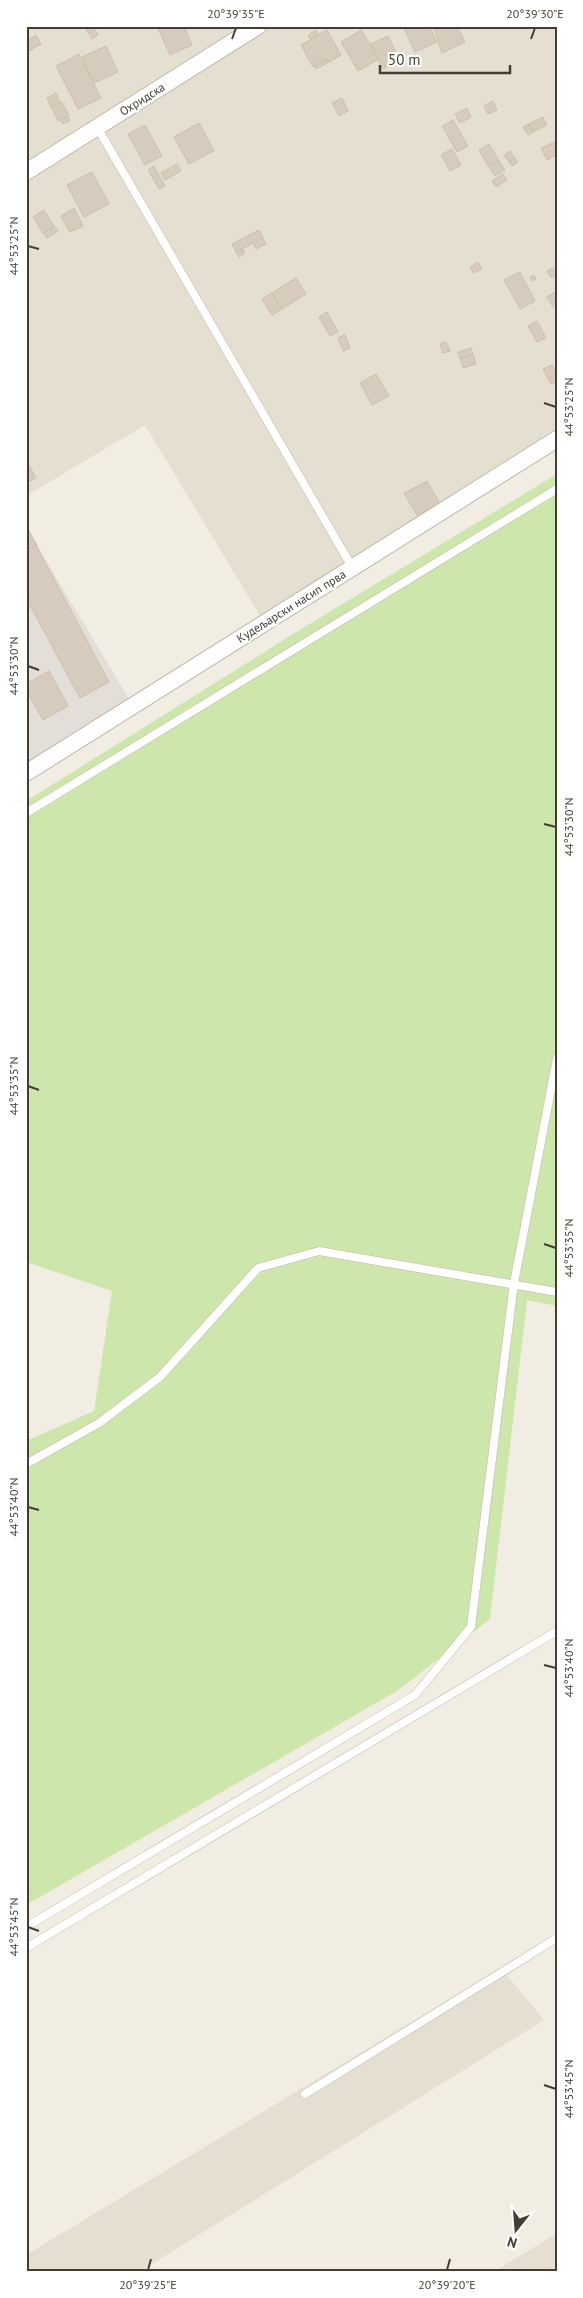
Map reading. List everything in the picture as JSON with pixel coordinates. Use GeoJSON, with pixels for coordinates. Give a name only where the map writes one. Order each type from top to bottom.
{"type":"FeatureCollection","features":[{"type":"Feature","properties":{"kind":"street","name":"Охридска"},"geometry":{"type":"LineString","coordinates":[[26,172],[258,26]]}},
{"type":"Feature","properties":{"kind":"street","name":"Кудељарски насип прва"},"geometry":{"type":"LineString","coordinates":[[26,773],[557,438]]}},
{"type":"Feature","properties":{"kind":"lane"},"geometry":{"type":"LineString","coordinates":[[97,127],[352,567]]}},
{"type":"Feature","properties":{"kind":"lane"},"geometry":{"type":"LineString","coordinates":[[26,813],[557,489]]}},
{"type":"Feature","properties":{"kind":"lane"},"geometry":{"type":"LineString","coordinates":[[26,1927],[415,1695],[471,1627],[514,1283],[557,1058]]}},
{"type":"Feature","properties":{"kind":"lane"},"geometry":{"type":"LineString","coordinates":[[26,1464],[99,1423],[160,1377],[258,1268],[319,1251],[514,1283],[557,1292]]}},
{"type":"Feature","properties":{"kind":"lane"},"geometry":{"type":"LineString","coordinates":[[26,1948],[557,1631]]}},
{"type":"Feature","properties":{"kind":"lane"},"geometry":{"type":"LineString","coordinates":[[305,2094],[557,1938]]}},
{"type":"Feature","properties":{"kind":"shaded area"},"geometry":{"type":"Polygon","coordinates":[[[26,26],[557,26],[557,435],[262,619],[145,425],[26,496],[26,26]]]}},
{"type":"Feature","properties":{"kind":"shaded area"},"geometry":{"type":"Polygon","coordinates":[[[26,527],[129,699],[29,762],[26,758],[26,527]]]}},
{"type":"Feature","properties":{"kind":"shaded area"},"geometry":{"type":"Polygon","coordinates":[[[501,1968],[544,2020],[139,2272],[26,2272],[26,2255],[501,1968]]]}},
{"type":"Feature","properties":{"kind":"shaded area"},"geometry":{"type":"Polygon","coordinates":[[[557,2233],[557,2272],[494,2272],[557,2233]]]}},
{"type":"Feature","properties":{"kind":"green space"},"geometry":{"type":"Polygon","coordinates":[[[557,474],[557,1306],[527,1300],[490,1619],[397,1691],[26,1905],[26,1441],[94,1411],[112,1291],[29,1263],[26,1188],[26,801],[293,634],[557,474]]]}},
{"type":"Feature","properties":{"kind":"building"},"geometry":{"type":"Polygon","coordinates":[[[93,26],[98,35],[92,39],[86,29],[93,26]]]}},
{"type":"Feature","properties":{"kind":"building"},"geometry":{"type":"Polygon","coordinates":[[[157,26],[184,26],[192,45],[170,55],[157,26]]]}},
{"type":"Feature","properties":{"kind":"building"},"geometry":{"type":"Polygon","coordinates":[[[403,26],[429,26],[437,42],[415,52],[403,26]]]}},
{"type":"Feature","properties":{"kind":"building"},"geometry":{"type":"Polygon","coordinates":[[[438,26],[457,26],[465,42],[442,53],[434,28],[438,26]]]}},
{"type":"Feature","properties":{"kind":"building"},"geometry":{"type":"Polygon","coordinates":[[[316,30],[319,35],[310,39],[308,35],[316,30]]]}},
{"type":"Feature","properties":{"kind":"building"},"geometry":{"type":"Polygon","coordinates":[[[327,30],[341,55],[329,62],[327,59],[313,67],[301,45],[327,30]]]}},
{"type":"Feature","properties":{"kind":"building"},"geometry":{"type":"Polygon","coordinates":[[[361,30],[379,59],[358,71],[341,42],[361,30]]]}},
{"type":"Feature","properties":{"kind":"building"},"geometry":{"type":"Polygon","coordinates":[[[36,35],[41,44],[26,53],[26,41],[36,35]]]}},
{"type":"Feature","properties":{"kind":"building"},"geometry":{"type":"Polygon","coordinates":[[[388,36],[400,60],[383,69],[371,44],[388,36]]]}},
{"type":"Feature","properties":{"kind":"building"},"geometry":{"type":"Polygon","coordinates":[[[106,46],[118,72],[94,83],[82,57],[106,46]]]}},
{"type":"Feature","properties":{"kind":"building"},"geometry":{"type":"Polygon","coordinates":[[[79,54],[101,98],[78,109],[56,66],[79,54]]]}},
{"type":"Feature","properties":{"kind":"building"},"geometry":{"type":"Polygon","coordinates":[[[327,59],[329,62],[316,69],[314,66],[327,59]]]}},
{"type":"Feature","properties":{"kind":"building"},"geometry":{"type":"Polygon","coordinates":[[[56,93],[60,102],[51,107],[47,98],[56,93]]]}},
{"type":"Feature","properties":{"kind":"building"},"geometry":{"type":"Polygon","coordinates":[[[342,98],[348,111],[339,116],[332,103],[342,98]]]}},
{"type":"Feature","properties":{"kind":"building"},"geometry":{"type":"Polygon","coordinates":[[[493,101],[497,110],[488,114],[484,106],[493,101]]]}},
{"type":"Feature","properties":{"kind":"building"},"geometry":{"type":"Polygon","coordinates":[[[62,102],[69,116],[58,121],[51,107],[62,102]]]}},
{"type":"Feature","properties":{"kind":"building"},"geometry":{"type":"Polygon","coordinates":[[[467,108],[471,117],[460,123],[455,114],[467,108]]]}},
{"type":"Feature","properties":{"kind":"building"},"geometry":{"type":"Polygon","coordinates":[[[68,116],[70,121],[63,124],[61,120],[68,116]]]}},
{"type":"Feature","properties":{"kind":"building"},"geometry":{"type":"Polygon","coordinates":[[[543,117],[547,125],[533,132],[529,124],[543,117]]]}},
{"type":"Feature","properties":{"kind":"building"},"geometry":{"type":"Polygon","coordinates":[[[453,120],[468,146],[457,152],[442,126],[453,120]]]}},
{"type":"Feature","properties":{"kind":"building"},"geometry":{"type":"Polygon","coordinates":[[[199,123],[214,151],[189,164],[174,137],[199,123]]]}},
{"type":"Feature","properties":{"kind":"building"},"geometry":{"type":"Polygon","coordinates":[[[529,124],[533,132],[528,135],[523,127],[529,124]]]}},
{"type":"Feature","properties":{"kind":"building"},"geometry":{"type":"Polygon","coordinates":[[[145,125],[162,156],[145,165],[128,134],[145,125]]]}},
{"type":"Feature","properties":{"kind":"building"},"geometry":{"type":"Polygon","coordinates":[[[557,141],[557,155],[547,160],[541,148],[557,141]]]}},
{"type":"Feature","properties":{"kind":"building"},"geometry":{"type":"Polygon","coordinates":[[[489,144],[499,161],[489,167],[479,150],[489,144]]]}},
{"type":"Feature","properties":{"kind":"building"},"geometry":{"type":"Polygon","coordinates":[[[452,149],[461,165],[450,171],[441,155],[452,149]]]}},
{"type":"Feature","properties":{"kind":"building"},"geometry":{"type":"Polygon","coordinates":[[[510,151],[515,158],[509,162],[504,155],[510,151]]]}},
{"type":"Feature","properties":{"kind":"building"},"geometry":{"type":"Polygon","coordinates":[[[515,158],[518,162],[512,166],[509,162],[515,158]]]}},
{"type":"Feature","properties":{"kind":"building"},"geometry":{"type":"Polygon","coordinates":[[[499,161],[505,170],[495,176],[489,167],[499,161]]]}},
{"type":"Feature","properties":{"kind":"building"},"geometry":{"type":"Polygon","coordinates":[[[177,164],[181,171],[165,180],[161,173],[177,164]]]}},
{"type":"Feature","properties":{"kind":"building"},"geometry":{"type":"Polygon","coordinates":[[[154,166],[165,186],[159,189],[148,170],[154,166]]]}},
{"type":"Feature","properties":{"kind":"building"},"geometry":{"type":"Polygon","coordinates":[[[92,172],[109,204],[84,217],[67,185],[92,172]]]}},
{"type":"Feature","properties":{"kind":"building"},"geometry":{"type":"Polygon","coordinates":[[[503,174],[507,180],[496,187],[492,181],[503,174]]]}},
{"type":"Feature","properties":{"kind":"building"},"geometry":{"type":"Polygon","coordinates":[[[74,208],[83,226],[70,232],[61,216],[74,208]]]}},
{"type":"Feature","properties":{"kind":"building"},"geometry":{"type":"Polygon","coordinates":[[[44,210],[54,226],[43,233],[33,217],[44,210]]]}},
{"type":"Feature","properties":{"kind":"building"},"geometry":{"type":"Polygon","coordinates":[[[54,226],[58,231],[47,238],[43,233],[54,226]]]}},
{"type":"Feature","properties":{"kind":"building"},"geometry":{"type":"Polygon","coordinates":[[[259,230],[266,244],[256,249],[253,243],[236,252],[232,244],[259,230]]]}},
{"type":"Feature","properties":{"kind":"building"},"geometry":{"type":"Polygon","coordinates":[[[243,249],[245,253],[239,257],[236,252],[243,249]]]}},
{"type":"Feature","properties":{"kind":"building"},"geometry":{"type":"Polygon","coordinates":[[[478,262],[482,269],[474,273],[470,267],[478,262]]]}},
{"type":"Feature","properties":{"kind":"building"},"geometry":{"type":"Polygon","coordinates":[[[553,268],[557,276],[551,278],[547,271],[553,268]]]}},
{"type":"Feature","properties":{"kind":"building"},"geometry":{"type":"Polygon","coordinates":[[[520,272],[535,301],[520,309],[504,280],[520,272]]]}},
{"type":"Feature","properties":{"kind":"building"},"geometry":{"type":"Polygon","coordinates":[[[534,275],[536,279],[532,281],[530,277],[534,275]]]}},
{"type":"Feature","properties":{"kind":"building"},"geometry":{"type":"Polygon","coordinates":[[[296,278],[306,294],[282,309],[272,293],[296,278]]]}},
{"type":"Feature","properties":{"kind":"building"},"geometry":{"type":"Polygon","coordinates":[[[557,291],[557,304],[553,307],[547,297],[557,291]]]}},
{"type":"Feature","properties":{"kind":"building"},"geometry":{"type":"Polygon","coordinates":[[[272,293],[282,309],[272,315],[262,299],[272,293]]]}},
{"type":"Feature","properties":{"kind":"building"},"geometry":{"type":"Polygon","coordinates":[[[327,312],[338,332],[330,336],[319,317],[327,312]]]}},
{"type":"Feature","properties":{"kind":"building"},"geometry":{"type":"Polygon","coordinates":[[[537,321],[546,338],[537,342],[528,326],[537,321]]]}},
{"type":"Feature","properties":{"kind":"building"},"geometry":{"type":"Polygon","coordinates":[[[345,335],[350,348],[343,351],[338,338],[345,335]]]}},
{"type":"Feature","properties":{"kind":"building"},"geometry":{"type":"Polygon","coordinates":[[[446,342],[450,351],[443,353],[440,344],[446,342]]]}},
{"type":"Feature","properties":{"kind":"building"},"geometry":{"type":"Polygon","coordinates":[[[471,348],[473,354],[460,358],[458,352],[471,348]]]}},
{"type":"Feature","properties":{"kind":"building"},"geometry":{"type":"Polygon","coordinates":[[[473,354],[476,364],[463,368],[460,358],[473,354]]]}},
{"type":"Feature","properties":{"kind":"building"},"geometry":{"type":"Polygon","coordinates":[[[552,365],[557,375],[557,381],[551,384],[543,369],[552,365]]]}},
{"type":"Feature","properties":{"kind":"building"},"geometry":{"type":"Polygon","coordinates":[[[376,374],[389,396],[372,405],[360,383],[376,374]]]}},
{"type":"Feature","properties":{"kind":"building"},"geometry":{"type":"Polygon","coordinates":[[[26,460],[36,478],[26,483],[26,460]]]}},
{"type":"Feature","properties":{"kind":"building"},"geometry":{"type":"Polygon","coordinates":[[[427,481],[440,504],[418,517],[404,493],[427,481]]]}},
{"type":"Feature","properties":{"kind":"building"},"geometry":{"type":"Polygon","coordinates":[[[26,526],[37,545],[26,550],[26,526]]]}},
{"type":"Feature","properties":{"kind":"building"},"geometry":{"type":"Polygon","coordinates":[[[36,545],[109,682],[80,698],[26,598],[26,550],[36,545]]]}},
{"type":"Feature","properties":{"kind":"building"},"geometry":{"type":"Polygon","coordinates":[[[49,671],[68,706],[43,720],[26,690],[26,684],[49,671]]]}}]}
